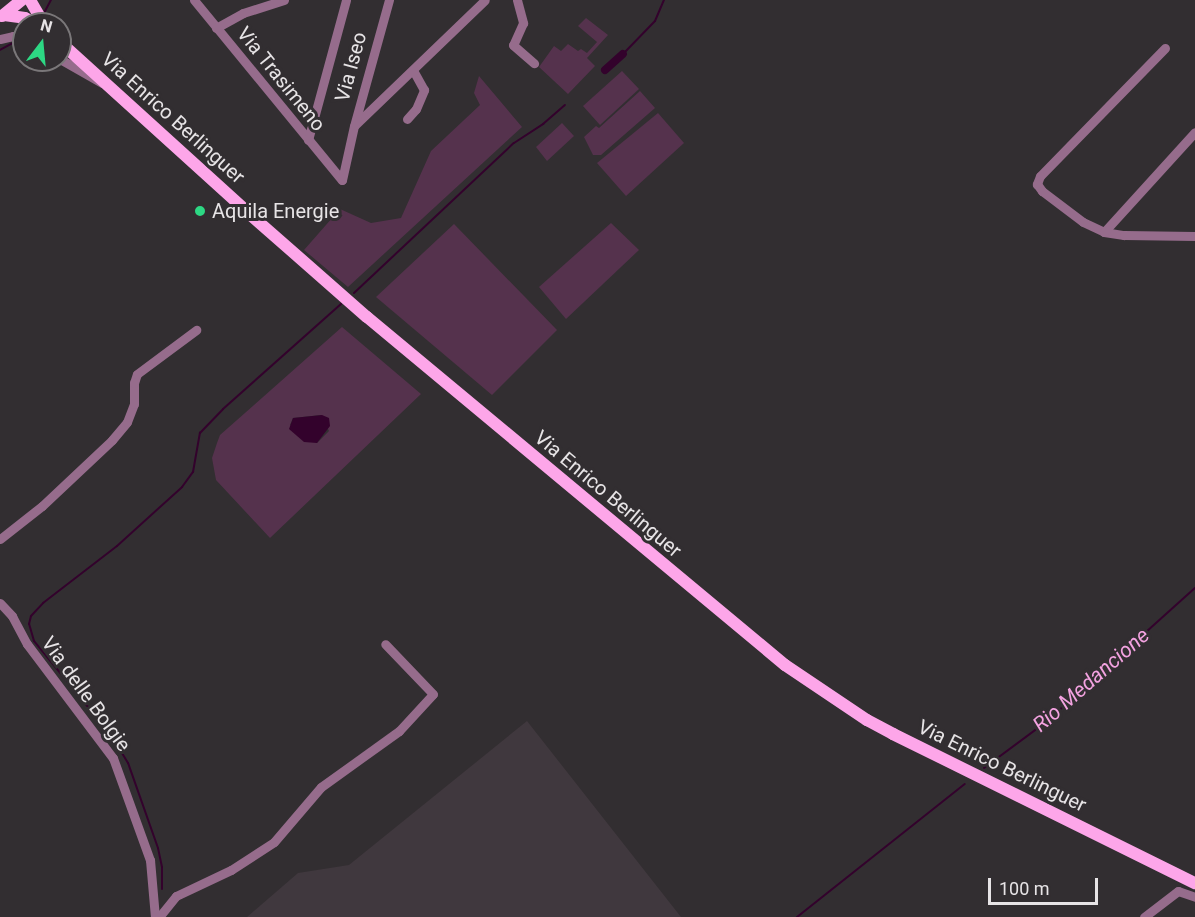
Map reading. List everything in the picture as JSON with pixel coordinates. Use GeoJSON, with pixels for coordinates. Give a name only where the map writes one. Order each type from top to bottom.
{"type":"FeatureCollection","features":[{"type":"Feature","properties":{"kind":"main road"},"geometry":{"type":"LineString","coordinates":[[2,16],[22,0]]}},
{"type":"Feature","properties":{"kind":"main road","name":"Via Enrico Berlinguer"},"geometry":{"type":"LineString","coordinates":[[72,53],[367,317],[759,645],[867,720],[1195,883]]}},
{"type":"Feature","properties":{"kind":"street","name":"Via Trasimeno"},"geometry":{"type":"LineString","coordinates":[[194,0],[342,180]]}},
{"type":"Feature","properties":{"kind":"street"},"geometry":{"type":"LineString","coordinates":[[216,28],[243,13],[284,0]]}},
{"type":"Feature","properties":{"kind":"street"},"geometry":{"type":"LineString","coordinates":[[308,140],[346,0]]}},
{"type":"Feature","properties":{"kind":"street","name":"Via Iseo"},"geometry":{"type":"LineString","coordinates":[[342,180],[354,126],[389,0]]}},
{"type":"Feature","properties":{"kind":"street"},"geometry":{"type":"LineString","coordinates":[[354,126],[485,0]]}},
{"type":"Feature","properties":{"kind":"street"},"geometry":{"type":"LineString","coordinates":[[517,0],[523,23],[513,45],[534,63]]}},
{"type":"Feature","properties":{"kind":"street"},"geometry":{"type":"LineString","coordinates":[[1165,48],[1037,182],[1040,189],[1083,222],[1104,232],[1124,235],[1195,236]]}},
{"type":"Feature","properties":{"kind":"street"},"geometry":{"type":"LineString","coordinates":[[72,66],[94,80],[107,84]]}},
{"type":"Feature","properties":{"kind":"street"},"geometry":{"type":"LineString","coordinates":[[407,119],[416,109],[424,90],[423,84],[413,70]]}},
{"type":"Feature","properties":{"kind":"street"},"geometry":{"type":"LineString","coordinates":[[1104,232],[1195,132]]}},
{"type":"Feature","properties":{"kind":"street"},"geometry":{"type":"LineString","coordinates":[[0,539],[42,506],[112,440],[127,422],[134,404],[134,383],[137,374],[196,330]]}},
{"type":"Feature","properties":{"kind":"street","name":"Via delle Bolgie"},"geometry":{"type":"LineString","coordinates":[[0,603],[12,616],[27,644],[113,758],[150,860],[157,917]]}},
{"type":"Feature","properties":{"kind":"street"},"geometry":{"type":"LineString","coordinates":[[157,917],[176,896],[231,870],[274,842],[321,787],[399,731],[433,694],[384,644]]}},
{"type":"Feature","properties":{"kind":"street"},"geometry":{"type":"LineString","coordinates":[[1144,917],[1178,891],[1195,897]]}},
{"type":"Feature","properties":{"kind":"shaded area"},"geometry":{"type":"Polygon","coordinates":[[[586,18],[608,35],[587,58],[595,66],[568,94],[539,67],[554,46],[561,51],[568,44],[578,51],[581,49],[587,53],[597,42],[578,26],[586,18]]]}},
{"type":"Feature","properties":{"kind":"shaded area"},"geometry":{"type":"Polygon","coordinates":[[[622,71],[639,89],[600,125],[583,106],[622,71]]]}},
{"type":"Feature","properties":{"kind":"shaded area"},"geometry":{"type":"Polygon","coordinates":[[[479,76],[522,127],[348,287],[304,250],[340,209],[371,223],[401,218],[431,151],[480,105],[474,93],[479,76]]]}},
{"type":"Feature","properties":{"kind":"shaded area"},"geometry":{"type":"Polygon","coordinates":[[[640,91],[655,108],[601,155],[593,155],[584,137],[596,126],[599,128],[640,91]]]}},
{"type":"Feature","properties":{"kind":"shaded area"},"geometry":{"type":"Polygon","coordinates":[[[658,113],[684,143],[626,196],[597,163],[658,113]]]}},
{"type":"Feature","properties":{"kind":"shaded area"},"geometry":{"type":"Polygon","coordinates":[[[562,123],[574,136],[547,161],[536,147],[562,123]]]}},
{"type":"Feature","properties":{"kind":"shaded area"},"geometry":{"type":"Polygon","coordinates":[[[611,223],[639,250],[566,319],[539,287],[611,223]]]}},
{"type":"Feature","properties":{"kind":"shaded area"},"geometry":{"type":"Polygon","coordinates":[[[454,224],[557,330],[492,395],[376,297],[454,224]]]}},
{"type":"Feature","properties":{"kind":"shaded area"},"geometry":{"type":"Polygon","coordinates":[[[342,327],[421,394],[270,538],[216,480],[212,458],[220,435],[342,327]],[[321,415],[293,418],[290,425],[317,443],[329,431],[321,415]]]}},
{"type":"Feature","properties":{"kind":"shaded area"},"geometry":{"type":"Polygon","coordinates":[[[322,415],[329,418],[330,426],[317,443],[304,442],[289,429],[293,418],[322,415]]]}},
{"type":"Feature","properties":{"kind":"shaded area"},"geometry":{"type":"Polygon","coordinates":[[[527,721],[681,917],[247,917],[298,873],[349,865],[527,721]]]}},
{"type":"Feature","properties":{"kind":"waterway"},"geometry":{"type":"LineString","coordinates":[[45,12],[51,0]]}},
{"type":"Feature","properties":{"kind":"waterway"},"geometry":{"type":"LineString","coordinates":[[623,54],[655,21],[664,0]]}},
{"type":"Feature","properties":{"kind":"waterway"},"geometry":{"type":"LineString","coordinates":[[0,50],[12,43]]}},
{"type":"Feature","properties":{"kind":"waterway"},"geometry":{"type":"LineString","coordinates":[[605,70],[623,54]]}},
{"type":"Feature","properties":{"kind":"waterway"},"geometry":{"type":"LineString","coordinates":[[354,293],[514,143],[543,124],[565,105]]}},
{"type":"Feature","properties":{"kind":"waterway"},"geometry":{"type":"LineString","coordinates":[[162,889],[162,867],[158,848],[128,763],[111,735],[34,641],[29,624],[31,616],[43,603],[117,546],[182,487],[193,472],[200,433],[223,409],[341,304]]}},
{"type":"Feature","properties":{"kind":"waterway","name":"Rio Medancione"},"geometry":{"type":"LineString","coordinates":[[984,768],[1046,722],[1195,588]]}},
{"type":"Feature","properties":{"kind":"waterway","name":"Rio Medancione"},"geometry":{"type":"LineString","coordinates":[[797,917],[965,784]]}},
{"type":"Feature","properties":{"kind":"place","name":"Aquila Energie"},"geometry":{"type":"Point","coordinates":[200,211]}}]}
